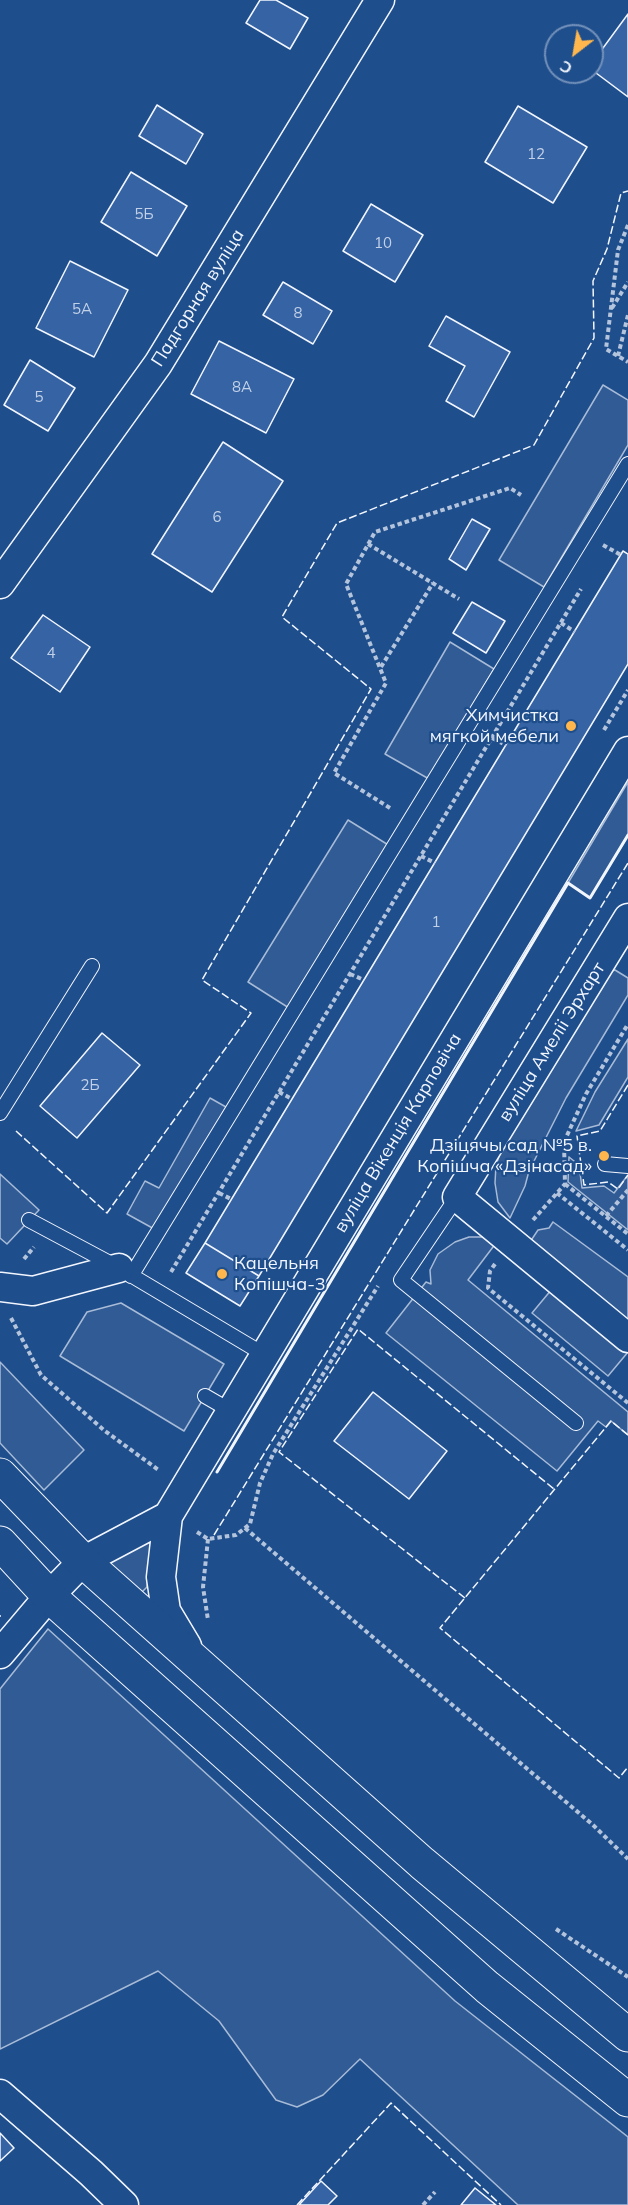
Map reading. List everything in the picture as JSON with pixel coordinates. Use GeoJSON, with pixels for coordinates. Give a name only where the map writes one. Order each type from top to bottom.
{"type":"FeatureCollection","features":[{"type":"Feature","properties":{"kind":"main road"},"geometry":{"type":"LineString","coordinates":[[0,1475],[83,1561],[422,1863],[628,2035]]}},
{"type":"Feature","properties":{"kind":"main road"},"geometry":{"type":"LineString","coordinates":[[0,1543],[49,1596],[487,1987],[628,2100]]}},
{"type":"Feature","properties":{"kind":"main road"},"geometry":{"type":"LineString","coordinates":[[165,1698],[196,1661]]}},
{"type":"Feature","properties":{"kind":"street","name":"Падгорная вуліца"},"geometry":{"type":"LineString","coordinates":[[0,584],[158,364],[380,0]]}},
{"type":"Feature","properties":{"kind":"street","name":"вуліца Вікенція Карповіча"},"geometry":{"type":"LineString","coordinates":[[168,1516],[628,751]]}},
{"type":"Feature","properties":{"kind":"street","name":"вуліца Амеліі Эрхарт"},"geometry":{"type":"LineString","coordinates":[[457,1197],[628,918]]}},
{"type":"Feature","properties":{"kind":"street"},"geometry":{"type":"LineString","coordinates":[[457,1197],[628,1338]]}},
{"type":"Feature","properties":{"kind":"street"},"geometry":{"type":"LineString","coordinates":[[4,1300],[33,1291],[125,1272]]}},
{"type":"Feature","properties":{"kind":"street"},"geometry":{"type":"LineString","coordinates":[[2,1652],[49,1596],[83,1561],[168,1516]]}},
{"type":"Feature","properties":{"kind":"street"},"geometry":{"type":"LineString","coordinates":[[168,1516],[161,1577],[165,1611],[196,1661]]}},
{"type":"Feature","properties":{"kind":"street"},"geometry":{"type":"LineString","coordinates":[[0,2094],[92,2173],[124,2205]]}},
{"type":"Feature","properties":{"kind":"lane"},"geometry":{"type":"LineString","coordinates":[[125,1272],[628,464]]}},
{"type":"Feature","properties":{"kind":"lane"},"geometry":{"type":"LineString","coordinates":[[0,1113],[92,966]]}},
{"type":"Feature","properties":{"kind":"lane"},"geometry":{"type":"LineString","coordinates":[[605,1164],[628,1166]]}},
{"type":"Feature","properties":{"kind":"lane"},"geometry":{"type":"LineString","coordinates":[[457,1197],[401,1280],[576,1423]]}},
{"type":"Feature","properties":{"kind":"lane"},"geometry":{"type":"LineString","coordinates":[[29,1220],[125,1272],[264,1355]]}},
{"type":"Feature","properties":{"kind":"lane"},"geometry":{"type":"LineString","coordinates":[[205,1396],[231,1411]]}},
{"type":"Feature","properties":{"kind":"path"},"geometry":{"type":"LineString","coordinates":[[628,225],[618,250],[606,349],[628,362]]}},
{"type":"Feature","properties":{"kind":"path"},"geometry":{"type":"LineString","coordinates":[[610,311],[628,282]]}},
{"type":"Feature","properties":{"kind":"path"},"geometry":{"type":"LineString","coordinates":[[618,356],[628,315]]}},
{"type":"Feature","properties":{"kind":"path"},"geometry":{"type":"LineString","coordinates":[[395,810],[334,773],[386,682],[346,584],[375,532],[510,489],[521,495]]}},
{"type":"Feature","properties":{"kind":"path"},"geometry":{"type":"LineString","coordinates":[[601,556],[612,538]]}},
{"type":"Feature","properties":{"kind":"path"},"geometry":{"type":"LineString","coordinates":[[368,544],[459,599]]}},
{"type":"Feature","properties":{"kind":"path"},"geometry":{"type":"LineString","coordinates":[[381,667],[433,583]]}},
{"type":"Feature","properties":{"kind":"path"},"geometry":{"type":"LineString","coordinates":[[165,1282],[584,585]]}},
{"type":"Feature","properties":{"kind":"path"},"geometry":{"type":"LineString","coordinates":[[561,623],[575,632]]}},
{"type":"Feature","properties":{"kind":"path"},"geometry":{"type":"LineString","coordinates":[[492,738],[506,745]]}},
{"type":"Feature","properties":{"kind":"path"},"geometry":{"type":"LineString","coordinates":[[421,856],[435,863]]}},
{"type":"Feature","properties":{"kind":"path"},"geometry":{"type":"LineString","coordinates":[[350,974],[364,980]]}},
{"type":"Feature","properties":{"kind":"path"},"geometry":{"type":"LineString","coordinates":[[628,1024],[586,1094],[564,1143],[565,1184],[628,1234]]}},
{"type":"Feature","properties":{"kind":"path"},"geometry":{"type":"LineString","coordinates":[[279,1092],[292,1099]]}},
{"type":"Feature","properties":{"kind":"path"},"geometry":{"type":"LineString","coordinates":[[606,1216],[628,1190]]}},
{"type":"Feature","properties":{"kind":"path"},"geometry":{"type":"LineString","coordinates":[[219,1192],[231,1199]]}},
{"type":"Feature","properties":{"kind":"path"},"geometry":{"type":"LineString","coordinates":[[557,1193],[628,1250]]}},
{"type":"Feature","properties":{"kind":"path"},"geometry":{"type":"LineString","coordinates":[[208,1539],[236,1535],[250,1524],[260,1483],[273,1454],[381,1281]]}},
{"type":"Feature","properties":{"kind":"path"},"geometry":{"type":"LineString","coordinates":[[4,1300],[42,1375],[105,1431],[161,1472]]}},
{"type":"Feature","properties":{"kind":"path"},"geometry":{"type":"LineString","coordinates":[[245,1528],[593,1825],[628,1859]]}},
{"type":"Feature","properties":{"kind":"path"},"geometry":{"type":"LineString","coordinates":[[423,2205],[435,2192]]}},
{"type":"Feature","properties":{"kind":"shaded area"},"geometry":{"type":"Polygon","coordinates":[[[603,385],[628,400],[628,445],[544,587],[499,560],[603,385]]]}},
{"type":"Feature","properties":{"kind":"shaded area"},"geometry":{"type":"Polygon","coordinates":[[[450,642],[494,669],[429,779],[385,754],[450,642]]]}},
{"type":"Feature","properties":{"kind":"shaded area"},"geometry":{"type":"Polygon","coordinates":[[[628,782],[628,835],[590,898],[568,883],[628,782]]]}},
{"type":"Feature","properties":{"kind":"shaded area"},"geometry":{"type":"Polygon","coordinates":[[[348,820],[390,846],[289,1008],[248,982],[348,820]]]}},
{"type":"Feature","properties":{"kind":"shaded area"},"geometry":{"type":"Polygon","coordinates":[[[615,970],[628,978],[628,995],[566,1098],[529,1171],[525,1186],[510,1218],[498,1202],[495,1183],[496,1165],[502,1148],[612,971],[615,970]]]}},
{"type":"Feature","properties":{"kind":"shaded area"},"geometry":{"type":"Polygon","coordinates":[[[628,1039],[628,1077],[599,1125],[576,1131],[595,1092],[628,1039]]]}},
{"type":"Feature","properties":{"kind":"shaded area"},"geometry":{"type":"Polygon","coordinates":[[[210,1098],[226,1107],[156,1230],[127,1214],[145,1181],[159,1188],[210,1098]]]}},
{"type":"Feature","properties":{"kind":"shaded area"},"geometry":{"type":"Polygon","coordinates":[[[569,1157],[579,1165],[582,1188],[604,1186],[614,1193],[628,1175],[628,1230],[568,1182],[569,1157]]]}},
{"type":"Feature","properties":{"kind":"shaded area"},"geometry":{"type":"Polygon","coordinates":[[[0,1174],[39,1210],[7,1244],[0,1238],[0,1174]]]}},
{"type":"Feature","properties":{"kind":"shaded area"},"geometry":{"type":"Polygon","coordinates":[[[553,1222],[628,1277],[628,1321],[530,1242],[538,1230],[549,1228],[553,1222]]]}},
{"type":"Feature","properties":{"kind":"shaded area"},"geometry":{"type":"Polygon","coordinates":[[[469,1237],[482,1237],[496,1243],[468,1280],[628,1412],[628,1435],[611,1421],[606,1427],[598,1421],[557,1471],[386,1333],[426,1282],[431,1284],[430,1270],[438,1254],[455,1242],[469,1237]]]}},
{"type":"Feature","properties":{"kind":"shaded area"},"geometry":{"type":"Polygon","coordinates":[[[552,1289],[628,1352],[608,1376],[532,1313],[552,1289]]]}},
{"type":"Feature","properties":{"kind":"shaded area"},"geometry":{"type":"Polygon","coordinates":[[[121,1303],[224,1364],[184,1431],[60,1356],[87,1312],[121,1303]]]}},
{"type":"Feature","properties":{"kind":"shaded area"},"geometry":{"type":"Polygon","coordinates":[[[0,1362],[84,1450],[44,1490],[0,1443],[0,1362]]]}},
{"type":"Feature","properties":{"kind":"shaded area"},"geometry":{"type":"Polygon","coordinates":[[[147,1539],[151,1541],[147,1587],[140,1594],[107,1564],[147,1539]]]}},
{"type":"Feature","properties":{"kind":"shaded area"},"geometry":{"type":"Polygon","coordinates":[[[48,1629],[455,2001],[628,2137],[628,2205],[518,2205],[360,2059],[323,2095],[297,2107],[276,2100],[219,2021],[158,1971],[0,2049],[0,1689],[48,1629]]]}},
{"type":"Feature","properties":{"kind":"building"},"geometry":{"type":"Polygon","coordinates":[[[260,0],[276,0],[308,18],[290,49],[246,23],[260,0]]]}},
{"type":"Feature","properties":{"kind":"building"},"geometry":{"type":"Polygon","coordinates":[[[628,14],[628,97],[604,79],[604,47],[628,14]]]}},
{"type":"Feature","properties":{"kind":"building"},"geometry":{"type":"Polygon","coordinates":[[[157,105],[203,134],[186,164],[139,136],[157,105]]]}},
{"type":"Feature","properties":{"kind":"building"},"geometry":{"type":"Polygon","coordinates":[[[518,106],[587,147],[553,203],[485,162],[518,106]]]}},
{"type":"Feature","properties":{"kind":"building"},"geometry":{"type":"Polygon","coordinates":[[[131,172],[187,206],[157,256],[101,222],[131,172]]]}},
{"type":"Feature","properties":{"kind":"building"},"geometry":{"type":"Polygon","coordinates":[[[371,204],[423,235],[395,282],[343,251],[371,204]]]}},
{"type":"Feature","properties":{"kind":"building"},"geometry":{"type":"Polygon","coordinates":[[[70,261],[128,290],[94,357],[36,328],[70,261]]]}},
{"type":"Feature","properties":{"kind":"building"},"geometry":{"type":"Polygon","coordinates":[[[283,282],[332,311],[313,344],[263,315],[283,282]]]}},
{"type":"Feature","properties":{"kind":"building"},"geometry":{"type":"Polygon","coordinates":[[[446,316],[510,352],[474,417],[446,401],[465,366],[429,346],[446,316]]]}},
{"type":"Feature","properties":{"kind":"building"},"geometry":{"type":"Polygon","coordinates":[[[219,341],[294,379],[266,433],[191,394],[219,341]]]}},
{"type":"Feature","properties":{"kind":"building"},"geometry":{"type":"Polygon","coordinates":[[[30,360],[75,388],[48,431],[4,405],[30,360]]]}},
{"type":"Feature","properties":{"kind":"building"},"geometry":{"type":"Polygon","coordinates":[[[223,442],[283,481],[212,592],[152,554],[223,442]]]}},
{"type":"Feature","properties":{"kind":"building"},"geometry":{"type":"Polygon","coordinates":[[[472,519],[490,529],[466,570],[449,559],[472,519]]]}},
{"type":"Feature","properties":{"kind":"building"},"geometry":{"type":"Polygon","coordinates":[[[623,551],[628,554],[628,664],[259,1276],[205,1243],[623,551]]]}},
{"type":"Feature","properties":{"kind":"building"},"geometry":{"type":"Polygon","coordinates":[[[472,602],[505,621],[486,653],[453,633],[472,602]]]}},
{"type":"Feature","properties":{"kind":"building"},"geometry":{"type":"Polygon","coordinates":[[[43,615],[90,647],[60,692],[11,658],[43,615]]]}},
{"type":"Feature","properties":{"kind":"building"},"geometry":{"type":"Polygon","coordinates":[[[102,1033],[140,1065],[77,1138],[40,1106],[102,1033]]]}},
{"type":"Feature","properties":{"kind":"building","name":"Кацельня Копішча-3"},"geometry":{"type":"Polygon","coordinates":[[[205,1243],[259,1276],[240,1306],[186,1273],[205,1243]]]}},
{"type":"Feature","properties":{"kind":"building"},"geometry":{"type":"Polygon","coordinates":[[[373,1392],[447,1451],[409,1499],[334,1441],[373,1392]]]}},
{"type":"Feature","properties":{"kind":"building"},"geometry":{"type":"Polygon","coordinates":[[[0,2133],[14,2148],[0,2161],[0,2133]]]}},
{"type":"Feature","properties":{"kind":"building"},"geometry":{"type":"Polygon","coordinates":[[[321,2181],[337,2196],[328,2205],[299,2205],[321,2181]]]}},
{"type":"Feature","properties":{"kind":"building"},"geometry":{"type":"Polygon","coordinates":[[[475,2188],[496,2205],[461,2205],[475,2188]]]}},
{"type":"Feature","properties":{"kind":"fence"},"geometry":{"type":"LineString","coordinates":[[16,1131],[107,1213],[251,1013],[202,980],[371,689],[282,617],[337,523],[534,445],[594,338],[593,281],[607,249],[621,193],[628,191]]}},
{"type":"Feature","properties":{"kind":"fence"},"geometry":{"type":"LineString","coordinates":[[214,1535],[628,863]]}},
{"type":"Feature","properties":{"kind":"fence"},"geometry":{"type":"LineString","coordinates":[[628,1085],[600,1131],[577,1136],[584,1185],[608,1182],[618,1189],[628,1175]]}},
{"type":"Feature","properties":{"kind":"fence"},"geometry":{"type":"LineString","coordinates":[[465,1598],[279,1452],[358,1329],[554,1489]]}},
{"type":"Feature","properties":{"kind":"fence"},"geometry":{"type":"LineString","coordinates":[[628,1435],[611,1421],[440,1628],[619,1778],[628,1767]]}},
{"type":"Feature","properties":{"kind":"fence"},"geometry":{"type":"LineString","coordinates":[[297,2205],[391,2103],[501,2205]]}},
{"type":"Feature","properties":{"kind":"wall"},"geometry":{"type":"LineString","coordinates":[[217,1472],[568,883],[590,898],[628,835]]}},
{"type":"Feature","properties":{"kind":"place","name":"Химчистка мягкой мебели"},"geometry":{"type":"Point","coordinates":[571,726]}},
{"type":"Feature","properties":{"kind":"place","name":"Дзіцячы сад №5 в. Копішча «Дзінасад»"},"geometry":{"type":"Point","coordinates":[604,1156]}},
{"type":"Feature","properties":{"kind":"place","name":"Кацельня Копішча-3"},"geometry":{"type":"Point","coordinates":[222,1274]}}]}
